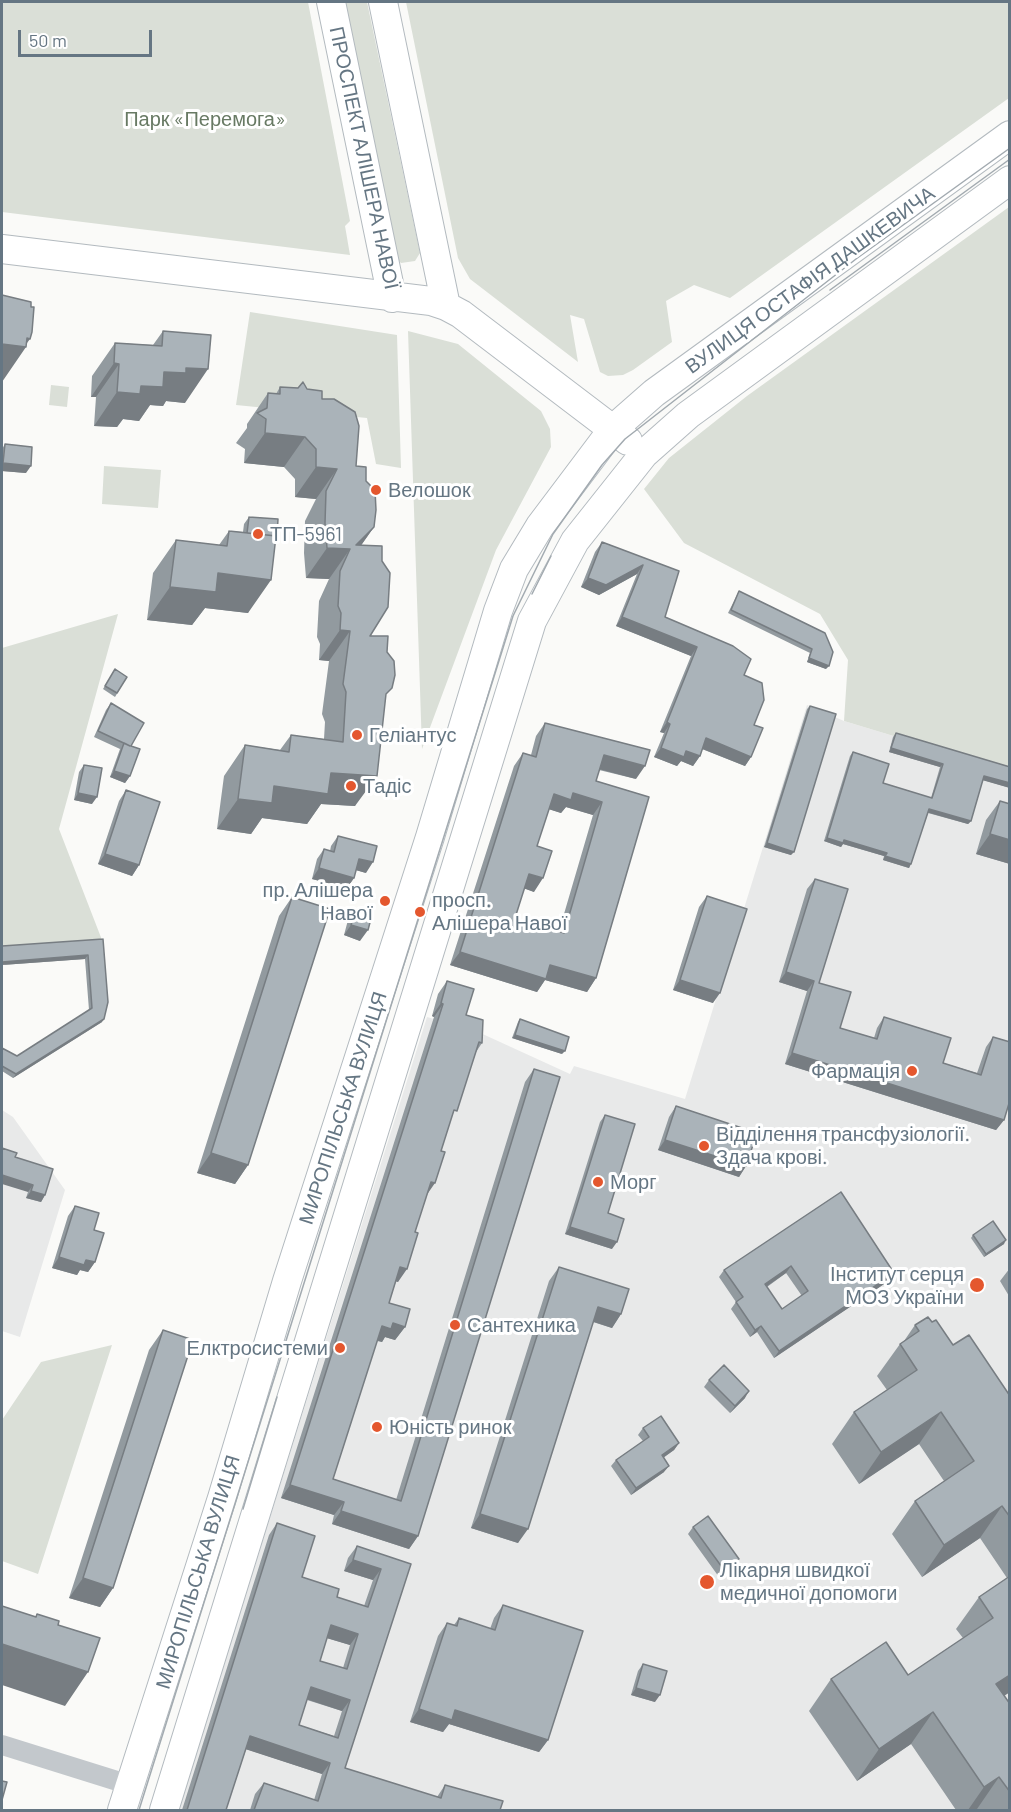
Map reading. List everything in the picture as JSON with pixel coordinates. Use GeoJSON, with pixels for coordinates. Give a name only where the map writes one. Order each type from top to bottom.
{"type":"FeatureCollection","features":[{"type":"Feature","properties":{"kind":"street","name":"ПРОСПЕКТ АЛІШЕРА НАВОЇ"},"geometry":{"type":"LineString","coordinates":[[331,2],[392,297],[446,306],[644,454]]}},
{"type":"Feature","properties":{"kind":"street"},"geometry":{"type":"LineString","coordinates":[[383,2],[446,306]]}},
{"type":"Feature","properties":{"kind":"street","name":"ВУЛИЦЯ ОСТАФІЯ ДАШКЕВИЧА"},"geometry":{"type":"LineString","coordinates":[[613,429],[654,393],[1010,135]]}},
{"type":"Feature","properties":{"kind":"street","name":"ВУЛИЦЯ ОСТАФІЯ ДАШКЕВИЧА"},"geometry":{"type":"LineString","coordinates":[[644,454],[688,415],[1010,180]]}},
{"type":"Feature","properties":{"kind":"street"},"geometry":{"type":"LineString","coordinates":[[2,249],[392,297]]}},
{"type":"Feature","properties":{"kind":"street","name":"МИРОПІЛЬСЬКА ВУЛИЦЯ"},"geometry":{"type":"LineString","coordinates":[[126,1798],[430,837],[498,611],[514,569],[540,526],[613,429]]}},
{"type":"Feature","properties":{"kind":"street","name":"МИРОПІЛЬСЬКА ВУЛИЦЯ"},"geometry":{"type":"LineString","coordinates":[[164,1810],[532,621],[575,541],[644,454]]}},
{"type":"Feature","properties":{"kind":"street"},"geometry":{"type":"LineString","coordinates":[[2,1746],[126,1798]]}},
{"type":"Feature","properties":{"kind":"shaded area"},"geometry":{"type":"Polygon","coordinates":[[[807,705],[844,721],[1009,771],[1009,1810],[178,1810],[427,1017],[476,1031],[570,1074],[574,1066],[685,1099],[807,705]]]}},
{"type":"Feature","properties":{"kind":"shaded area"},"geometry":{"type":"Polygon","coordinates":[[[2,1110],[13,1117],[65,1190],[20,1337],[2,1331],[2,1110]]]}},
{"type":"Feature","properties":{"kind":"green space","name":"Парк «Перемога»"},"geometry":{"type":"Polygon","coordinates":[[[2,2],[308,2],[350,221],[345,226],[350,255],[2,212],[2,2]]]}},
{"type":"Feature","properties":{"kind":"green space"},"geometry":{"type":"Polygon","coordinates":[[[338,2],[367,2],[420,253],[415,261],[401,263],[392,255],[338,2]]]}},
{"type":"Feature","properties":{"kind":"green space"},"geometry":{"type":"Polygon","coordinates":[[[406,2],[1009,2],[1009,98],[730,298],[694,285],[666,301],[672,342],[633,370],[623,375],[608,376],[600,372],[584,319],[570,315],[578,362],[470,279],[458,258],[406,2]]]}},
{"type":"Feature","properties":{"kind":"green space"},"geometry":{"type":"Polygon","coordinates":[[[1009,207],[1009,771],[844,721],[848,660],[820,614],[684,543],[644,489],[669,458],[747,396],[1009,207]]]}},
{"type":"Feature","properties":{"kind":"green space"},"geometry":{"type":"Polygon","coordinates":[[[250,312],[397,335],[401,468],[376,464],[367,418],[236,405],[250,312]]]}},
{"type":"Feature","properties":{"kind":"green space"},"geometry":{"type":"Polygon","coordinates":[[[408,331],[458,344],[541,411],[550,429],[551,447],[496,550],[422,749],[408,331]]]}},
{"type":"Feature","properties":{"kind":"green space"},"geometry":{"type":"Polygon","coordinates":[[[51,385],[69,387],[67,407],[49,405],[51,385]]]}},
{"type":"Feature","properties":{"kind":"green space"},"geometry":{"type":"Polygon","coordinates":[[[104,466],[161,470],[158,508],[102,504],[104,466]]]}},
{"type":"Feature","properties":{"kind":"green space"},"geometry":{"type":"Polygon","coordinates":[[[118,614],[59,829],[102,940],[2,949],[2,648],[118,614]]]}},
{"type":"Feature","properties":{"kind":"green space"},"geometry":{"type":"Polygon","coordinates":[[[112,1345],[38,1574],[2,1561],[2,1420],[41,1362],[112,1345]]]}},
{"type":"Feature","properties":{"kind":"building"},"geometry":{"type":"Polygon","coordinates":[[[2,295],[31,302],[31,307],[34,307],[32,332],[30,339],[27,338],[26,347],[2,344],[2,295]]]}},
{"type":"Feature","properties":{"kind":"building"},"geometry":{"type":"Polygon","coordinates":[[[163,331],[211,335],[208,369],[186,368],[186,373],[164,372],[163,387],[141,386],[140,394],[117,392],[119,364],[114,363],[115,343],[162,346],[163,331]]]}},
{"type":"Feature","properties":{"kind":"building"},"geometry":{"type":"Polygon","coordinates":[[[303,382],[307,389],[322,391],[322,399],[334,399],[355,412],[359,426],[356,466],[366,467],[366,481],[375,490],[376,510],[374,527],[356,545],[382,546],[382,561],[390,573],[388,607],[370,636],[388,636],[387,652],[394,661],[395,675],[392,688],[386,694],[377,776],[331,773],[328,794],[274,786],[272,803],[238,799],[245,745],[289,752],[291,735],[343,742],[346,692],[343,684],[350,631],[340,630],[341,613],[338,606],[340,571],[350,549],[327,548],[325,523],[326,491],[337,469],[316,467],[316,449],[305,437],[265,433],[266,419],[257,413],[267,408],[268,393],[280,394],[280,387],[298,388],[303,382]]]}},
{"type":"Feature","properties":{"kind":"building"},"geometry":{"type":"Polygon","coordinates":[[[5,444],[32,447],[31,466],[3,463],[5,444]]]}},
{"type":"Feature","properties":{"kind":"building"},"geometry":{"type":"Polygon","coordinates":[[[249,517],[278,519],[277,536],[247,533],[249,517]]]}},
{"type":"Feature","properties":{"kind":"building"},"geometry":{"type":"Polygon","coordinates":[[[229,531],[276,536],[271,580],[218,573],[216,592],[170,587],[176,540],[227,546],[229,531]]]}},
{"type":"Feature","properties":{"kind":"building"},"geometry":{"type":"Polygon","coordinates":[[[602,542],[679,571],[665,617],[733,646],[751,659],[744,675],[762,683],[764,700],[754,725],[763,728],[751,757],[706,738],[700,756],[686,751],[684,757],[661,748],[670,724],[667,722],[697,647],[622,617],[643,565],[606,585],[588,578],[602,542]]]}},
{"type":"Feature","properties":{"kind":"building"},"geometry":{"type":"Polygon","coordinates":[[[739,591],[825,633],[833,652],[829,666],[809,658],[812,649],[731,610],[739,591]]]}},
{"type":"Feature","properties":{"kind":"building"},"geometry":{"type":"Polygon","coordinates":[[[115,669],[127,677],[117,693],[105,686],[115,669]]]}},
{"type":"Feature","properties":{"kind":"building"},"geometry":{"type":"Polygon","coordinates":[[[111,703],[144,723],[131,746],[140,749],[130,776],[114,771],[124,743],[98,731],[111,703]]]}},
{"type":"Feature","properties":{"kind":"building"},"geometry":{"type":"Polygon","coordinates":[[[810,706],[836,714],[794,852],[767,843],[810,706]]]}},
{"type":"Feature","properties":{"kind":"building"},"geometry":{"type":"Polygon","coordinates":[[[545,723],[650,750],[645,766],[604,755],[596,781],[649,797],[596,978],[550,965],[546,979],[460,952],[523,753],[536,757],[545,723]],[[573,793],[571,800],[554,794],[537,846],[552,851],[543,878],[529,874],[515,918],[564,933],[602,802],[573,793]]]}},
{"type":"Feature","properties":{"kind":"building"},"geometry":{"type":"Polygon","coordinates":[[[896,733],[1010,767],[1010,783],[984,776],[971,821],[929,809],[911,864],[885,856],[887,853],[844,840],[843,843],[827,838],[853,752],[889,764],[883,783],[932,798],[943,764],[891,748],[896,733]]]}},
{"type":"Feature","properties":{"kind":"building"},"geometry":{"type":"Polygon","coordinates":[[[84,765],[102,768],[97,797],[78,793],[84,765]]]}},
{"type":"Feature","properties":{"kind":"building"},"geometry":{"type":"Polygon","coordinates":[[[126,790],[160,802],[139,865],[105,854],[126,790]]]}},
{"type":"Feature","properties":{"kind":"building"},"geometry":{"type":"Polygon","coordinates":[[[1000,801],[1010,804],[1010,840],[990,834],[1000,801]]]}},
{"type":"Feature","properties":{"kind":"building"},"geometry":{"type":"Polygon","coordinates":[[[338,836],[377,846],[373,862],[359,859],[354,878],[319,868],[324,849],[334,852],[338,836]]]}},
{"type":"Feature","properties":{"kind":"building"},"geometry":{"type":"Polygon","coordinates":[[[815,879],[848,889],[819,983],[851,992],[840,1028],[877,1039],[884,1017],[951,1038],[943,1063],[981,1075],[993,1037],[1010,1042],[1010,1100],[1004,1120],[792,1053],[814,981],[786,972],[815,879]]]}},
{"type":"Feature","properties":{"kind":"building"},"geometry":{"type":"Polygon","coordinates":[[[707,896],[747,909],[720,993],[680,980],[707,896]]]}},
{"type":"Feature","properties":{"kind":"building"},"geometry":{"type":"Polygon","coordinates":[[[292,897],[330,909],[248,1165],[211,1153],[292,897]]]}},
{"type":"Feature","properties":{"kind":"building"},"geometry":{"type":"Polygon","coordinates":[[[356,910],[372,915],[368,930],[351,925],[356,910]]]}},
{"type":"Feature","properties":{"kind":"building"},"geometry":{"type":"Polygon","coordinates":[[[103,939],[108,1002],[104,1019],[16,1074],[2,1066],[2,1048],[17,1056],[92,1008],[88,955],[2,962],[2,946],[103,939]]]}},
{"type":"Feature","properties":{"kind":"building"},"geometry":{"type":"Polygon","coordinates":[[[447,981],[474,989],[466,1015],[483,1020],[482,1043],[479,1042],[457,1111],[454,1110],[441,1151],[445,1152],[435,1183],[431,1182],[415,1232],[418,1233],[407,1269],[400,1267],[389,1303],[410,1309],[405,1327],[393,1323],[391,1329],[382,1326],[333,1479],[401,1501],[534,1069],[560,1077],[418,1536],[341,1511],[344,1502],[290,1485],[443,1004],[441,1003],[447,981]]]}},
{"type":"Feature","properties":{"kind":"building"},"geometry":{"type":"Polygon","coordinates":[[[520,1019],[569,1037],[565,1051],[515,1035],[520,1019]]]}},
{"type":"Feature","properties":{"kind":"building","name":"Відділення трансфузіології. Здача крові."},"geometry":{"type":"Polygon","coordinates":[[[676,1106],[757,1133],[746,1166],[665,1140],[676,1106]]]}},
{"type":"Feature","properties":{"kind":"building","name":"Морг"},"geometry":{"type":"Polygon","coordinates":[[[605,1115],[635,1124],[608,1213],[624,1219],[617,1242],[570,1227],[605,1115]]]}},
{"type":"Feature","properties":{"kind":"building"},"geometry":{"type":"Polygon","coordinates":[[[2,1148],[17,1153],[15,1157],[53,1169],[45,1195],[31,1191],[33,1185],[2,1175],[2,1148]]]}},
{"type":"Feature","properties":{"kind":"building"},"geometry":{"type":"Polygon","coordinates":[[[841,1192],[894,1273],[779,1351],[761,1326],[755,1330],[736,1302],[743,1297],[724,1270],[841,1192]],[[791,1266],[765,1284],[782,1309],[808,1291],[791,1266]]]}},
{"type":"Feature","properties":{"kind":"building"},"geometry":{"type":"Polygon","coordinates":[[[75,1206],[99,1213],[94,1230],[104,1233],[95,1262],[86,1260],[84,1265],[59,1257],[75,1206]]]}},
{"type":"Feature","properties":{"kind":"building"},"geometry":{"type":"Polygon","coordinates":[[[993,1221],[1006,1240],[986,1254],[973,1235],[993,1221]]]}},
{"type":"Feature","properties":{"kind":"building"},"geometry":{"type":"Polygon","coordinates":[[[559,1267],[629,1289],[621,1314],[598,1307],[528,1529],[480,1514],[559,1267]]]}},
{"type":"Feature","properties":{"kind":"building"},"geometry":{"type":"Polygon","coordinates":[[[928,1317],[932,1322],[936,1320],[953,1345],[969,1335],[1010,1396],[1010,1517],[1002,1506],[944,1545],[915,1501],[974,1461],[941,1412],[881,1452],[854,1412],[917,1370],[900,1344],[919,1331],[915,1325],[928,1317]]]}},
{"type":"Feature","properties":{"kind":"building"},"geometry":{"type":"Polygon","coordinates":[[[163,1330],[193,1340],[113,1588],[83,1578],[163,1330]]]}},
{"type":"Feature","properties":{"kind":"building"},"geometry":{"type":"Polygon","coordinates":[[[724,1365],[749,1391],[735,1406],[709,1380],[724,1365]]]}},
{"type":"Feature","properties":{"kind":"building"},"geometry":{"type":"Polygon","coordinates":[[[661,1416],[679,1443],[662,1455],[669,1466],[636,1488],[616,1460],[649,1437],[643,1428],[661,1416]]]}},
{"type":"Feature","properties":{"kind":"building"},"geometry":{"type":"Polygon","coordinates":[[[708,1516],[739,1559],[724,1570],[693,1527],[708,1516]]]}},
{"type":"Feature","properties":{"kind":"building"},"geometry":{"type":"Polygon","coordinates":[[[277,1523],[315,1536],[302,1577],[339,1589],[337,1597],[368,1607],[381,1569],[353,1560],[357,1546],[411,1564],[345,1768],[441,1798],[445,1785],[503,1801],[500,1810],[254,1810],[264,1783],[318,1801],[330,1763],[250,1736],[226,1810],[187,1810],[277,1523]],[[331,1625],[320,1661],[347,1669],[358,1634],[331,1625]],[[311,1687],[299,1725],[338,1738],[350,1700],[311,1687]]]}},
{"type":"Feature","properties":{"kind":"building"},"geometry":{"type":"Polygon","coordinates":[[[1010,1576],[1010,1675],[996,1684],[1010,1704],[1010,1792],[999,1777],[984,1787],[933,1712],[879,1749],[831,1679],[886,1642],[908,1675],[993,1618],[979,1597],[1010,1576]]]}},
{"type":"Feature","properties":{"kind":"building"},"geometry":{"type":"Polygon","coordinates":[[[503,1605],[583,1631],[548,1740],[455,1710],[452,1720],[419,1709],[447,1623],[457,1626],[459,1618],[495,1630],[503,1605]]]}},
{"type":"Feature","properties":{"kind":"building"},"geometry":{"type":"Polygon","coordinates":[[[2,1606],[36,1617],[37,1614],[59,1621],[58,1625],[100,1638],[88,1672],[2,1644],[2,1606]]]}},
{"type":"Feature","properties":{"kind":"building"},"geometry":{"type":"Polygon","coordinates":[[[643,1664],[667,1671],[660,1695],[636,1688],[643,1664]]]}},
{"type":"Feature","properties":{"kind":"building"},"geometry":{"type":"Polygon","coordinates":[[[2,1781],[7,1782],[2,1800],[2,1781]]]}},
{"type":"Feature","properties":{"kind":"tram line"},"geometry":{"type":"LineString","coordinates":[[139,1810],[513,616],[553,534],[602,465],[625,439],[856,259],[1010,148]]}},
{"type":"Feature","properties":{"kind":"tram line"},"geometry":{"type":"LineString","coordinates":[[830,290],[1010,159]]}},
{"type":"Feature","properties":{"kind":"tram line"},"geometry":{"type":"LineString","coordinates":[[532,594],[551,556]]}},
{"type":"Feature","properties":{"kind":"tram line"},"geometry":{"type":"LineString","coordinates":[[243,1509],[277,1397]]}},
{"type":"Feature","properties":{"kind":"place","name":"Велошок"},"geometry":{"type":"Point","coordinates":[376,490]}},
{"type":"Feature","properties":{"kind":"place","name":"ТП-5961"},"geometry":{"type":"Point","coordinates":[258,534]}},
{"type":"Feature","properties":{"kind":"place","name":"Геліантус"},"geometry":{"type":"Point","coordinates":[357,735]}},
{"type":"Feature","properties":{"kind":"place","name":"Тадіс"},"geometry":{"type":"Point","coordinates":[351,786]}},
{"type":"Feature","properties":{"kind":"place","name":"пр. Алішера Навої"},"geometry":{"type":"Point","coordinates":[385,901]}},
{"type":"Feature","properties":{"kind":"place","name":"просп. Алішера Навої"},"geometry":{"type":"Point","coordinates":[420,912]}},
{"type":"Feature","properties":{"kind":"place","name":"Фармація"},"geometry":{"type":"Point","coordinates":[912,1071]}},
{"type":"Feature","properties":{"kind":"place","name":"Відділення трансфузіології. Здача крові."},"geometry":{"type":"Point","coordinates":[704,1146]}},
{"type":"Feature","properties":{"kind":"place","name":"Морг"},"geometry":{"type":"Point","coordinates":[598,1182]}},
{"type":"Feature","properties":{"kind":"place","name":"Інститут серця МОЗ України"},"geometry":{"type":"Point","coordinates":[977,1285]}},
{"type":"Feature","properties":{"kind":"place","name":"Сантехника"},"geometry":{"type":"Point","coordinates":[455,1325]}},
{"type":"Feature","properties":{"kind":"place","name":"Елктросистеми"},"geometry":{"type":"Point","coordinates":[340,1348]}},
{"type":"Feature","properties":{"kind":"place","name":"Юність ринок"},"geometry":{"type":"Point","coordinates":[377,1427]}},
{"type":"Feature","properties":{"kind":"place","name":"Лікарня швидкої медичної допомоги"},"geometry":{"type":"Point","coordinates":[707,1582]}}]}
